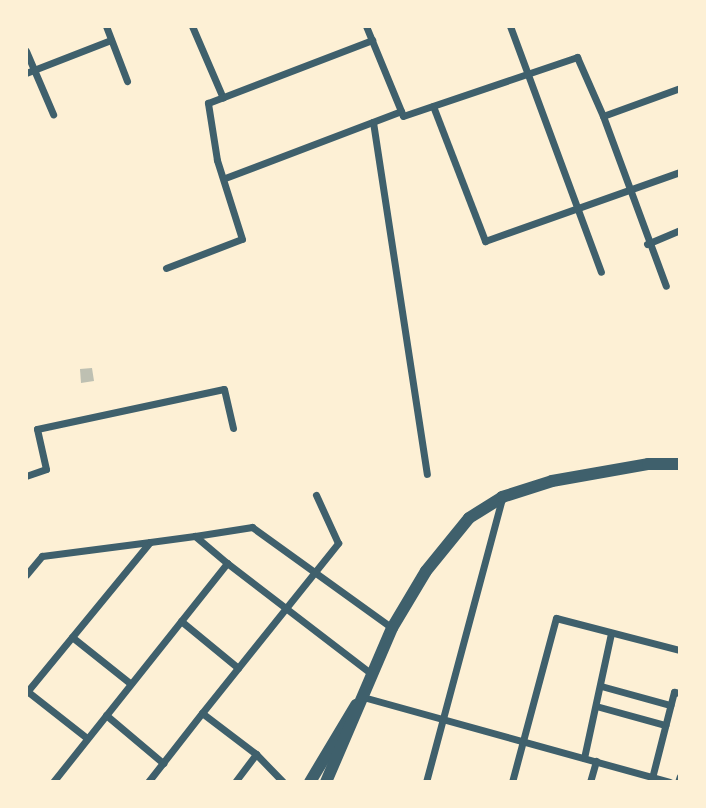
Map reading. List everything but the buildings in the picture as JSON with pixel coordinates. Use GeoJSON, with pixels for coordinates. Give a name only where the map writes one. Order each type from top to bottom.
{"type":"FeatureCollection","features":[{"type":"Feature","properties":{"kind":"street"},"geometry":{"type":"LineString","coordinates":[[106,26],[127,81]]}},
{"type":"Feature","properties":{"kind":"street"},"geometry":{"type":"LineString","coordinates":[[192,26],[223,97]]}},
{"type":"Feature","properties":{"kind":"street"},"geometry":{"type":"LineString","coordinates":[[366,26],[404,116],[578,57],[603,116],[647,244],[666,286]]}},
{"type":"Feature","properties":{"kind":"street"},"geometry":{"type":"LineString","coordinates":[[510,26],[601,272]]}},
{"type":"Feature","properties":{"kind":"street"},"geometry":{"type":"LineString","coordinates":[[30,71],[111,40]]}},
{"type":"Feature","properties":{"kind":"street"},"geometry":{"type":"LineString","coordinates":[[166,268],[242,239],[226,178],[217,160],[208,103],[372,40]]}},
{"type":"Feature","properties":{"kind":"street"},"geometry":{"type":"LineString","coordinates":[[26,51],[30,71],[53,114]]}},
{"type":"Feature","properties":{"kind":"street"},"geometry":{"type":"LineString","coordinates":[[603,116],[680,88]]}},
{"type":"Feature","properties":{"kind":"street"},"geometry":{"type":"LineString","coordinates":[[433,106],[485,241],[680,172]]}},
{"type":"Feature","properties":{"kind":"street"},"geometry":{"type":"LineString","coordinates":[[226,178],[401,111]]}},
{"type":"Feature","properties":{"kind":"street"},"geometry":{"type":"LineString","coordinates":[[373,122],[427,474]]}},
{"type":"Feature","properties":{"kind":"street"},"geometry":{"type":"LineString","coordinates":[[647,244],[680,230]]}},
{"type":"Feature","properties":{"kind":"street"},"geometry":{"type":"LineString","coordinates":[[26,476],[46,469],[37,429],[224,389],[233,428]]}},
{"type":"Feature","properties":{"kind":"street"},"geometry":{"type":"LineString","coordinates":[[326,782],[392,628],[425,571],[469,518],[502,497],[564,479],[648,464],[680,464]]}},
{"type":"Feature","properties":{"kind":"street"},"geometry":{"type":"LineString","coordinates":[[148,782],[338,543],[316,495]]}},
{"type":"Feature","properties":{"kind":"street"},"geometry":{"type":"LineString","coordinates":[[426,782],[446,719],[502,497]]}},
{"type":"Feature","properties":{"kind":"street"},"geometry":{"type":"LineString","coordinates":[[26,575],[42,556],[252,527],[392,628]]}},
{"type":"Feature","properties":{"kind":"street"},"geometry":{"type":"LineString","coordinates":[[195,536],[373,675]]}},
{"type":"Feature","properties":{"kind":"street"},"geometry":{"type":"LineString","coordinates":[[87,738],[27,692],[150,542]]}},
{"type":"Feature","properties":{"kind":"street"},"geometry":{"type":"LineString","coordinates":[[53,782],[228,563]]}},
{"type":"Feature","properties":{"kind":"street"},"geometry":{"type":"LineString","coordinates":[[512,782],[556,618],[680,650]]}},
{"type":"Feature","properties":{"kind":"street"},"geometry":{"type":"LineString","coordinates":[[181,621],[238,668]]}},
{"type":"Feature","properties":{"kind":"street"},"geometry":{"type":"LineString","coordinates":[[584,758],[611,633]]}},
{"type":"Feature","properties":{"kind":"street"},"geometry":{"type":"LineString","coordinates":[[72,637],[131,684]]}},
{"type":"Feature","properties":{"kind":"street"},"geometry":{"type":"LineString","coordinates":[[601,686],[670,705]]}},
{"type":"Feature","properties":{"kind":"street"},"geometry":{"type":"LineString","coordinates":[[652,778],[674,692],[680,693]]}},
{"type":"Feature","properties":{"kind":"street"},"geometry":{"type":"LineString","coordinates":[[363,696],[668,782]]}},
{"type":"Feature","properties":{"kind":"street"},"geometry":{"type":"LineString","coordinates":[[310,782],[363,696]]}},
{"type":"Feature","properties":{"kind":"street"},"geometry":{"type":"LineString","coordinates":[[596,706],[665,725]]}},
{"type":"Feature","properties":{"kind":"street"},"geometry":{"type":"LineString","coordinates":[[202,713],[256,754],[283,782]]}},
{"type":"Feature","properties":{"kind":"street"},"geometry":{"type":"LineString","coordinates":[[106,715],[163,763]]}},
{"type":"Feature","properties":{"kind":"street"},"geometry":{"type":"LineString","coordinates":[[235,782],[256,754]]}},
{"type":"Feature","properties":{"kind":"street"},"geometry":{"type":"LineString","coordinates":[[590,782],[596,761]]}},
{"type":"Feature","properties":{"kind":"street"},"geometry":{"type":"LineString","coordinates":[[678,782],[680,776]]}}]}
